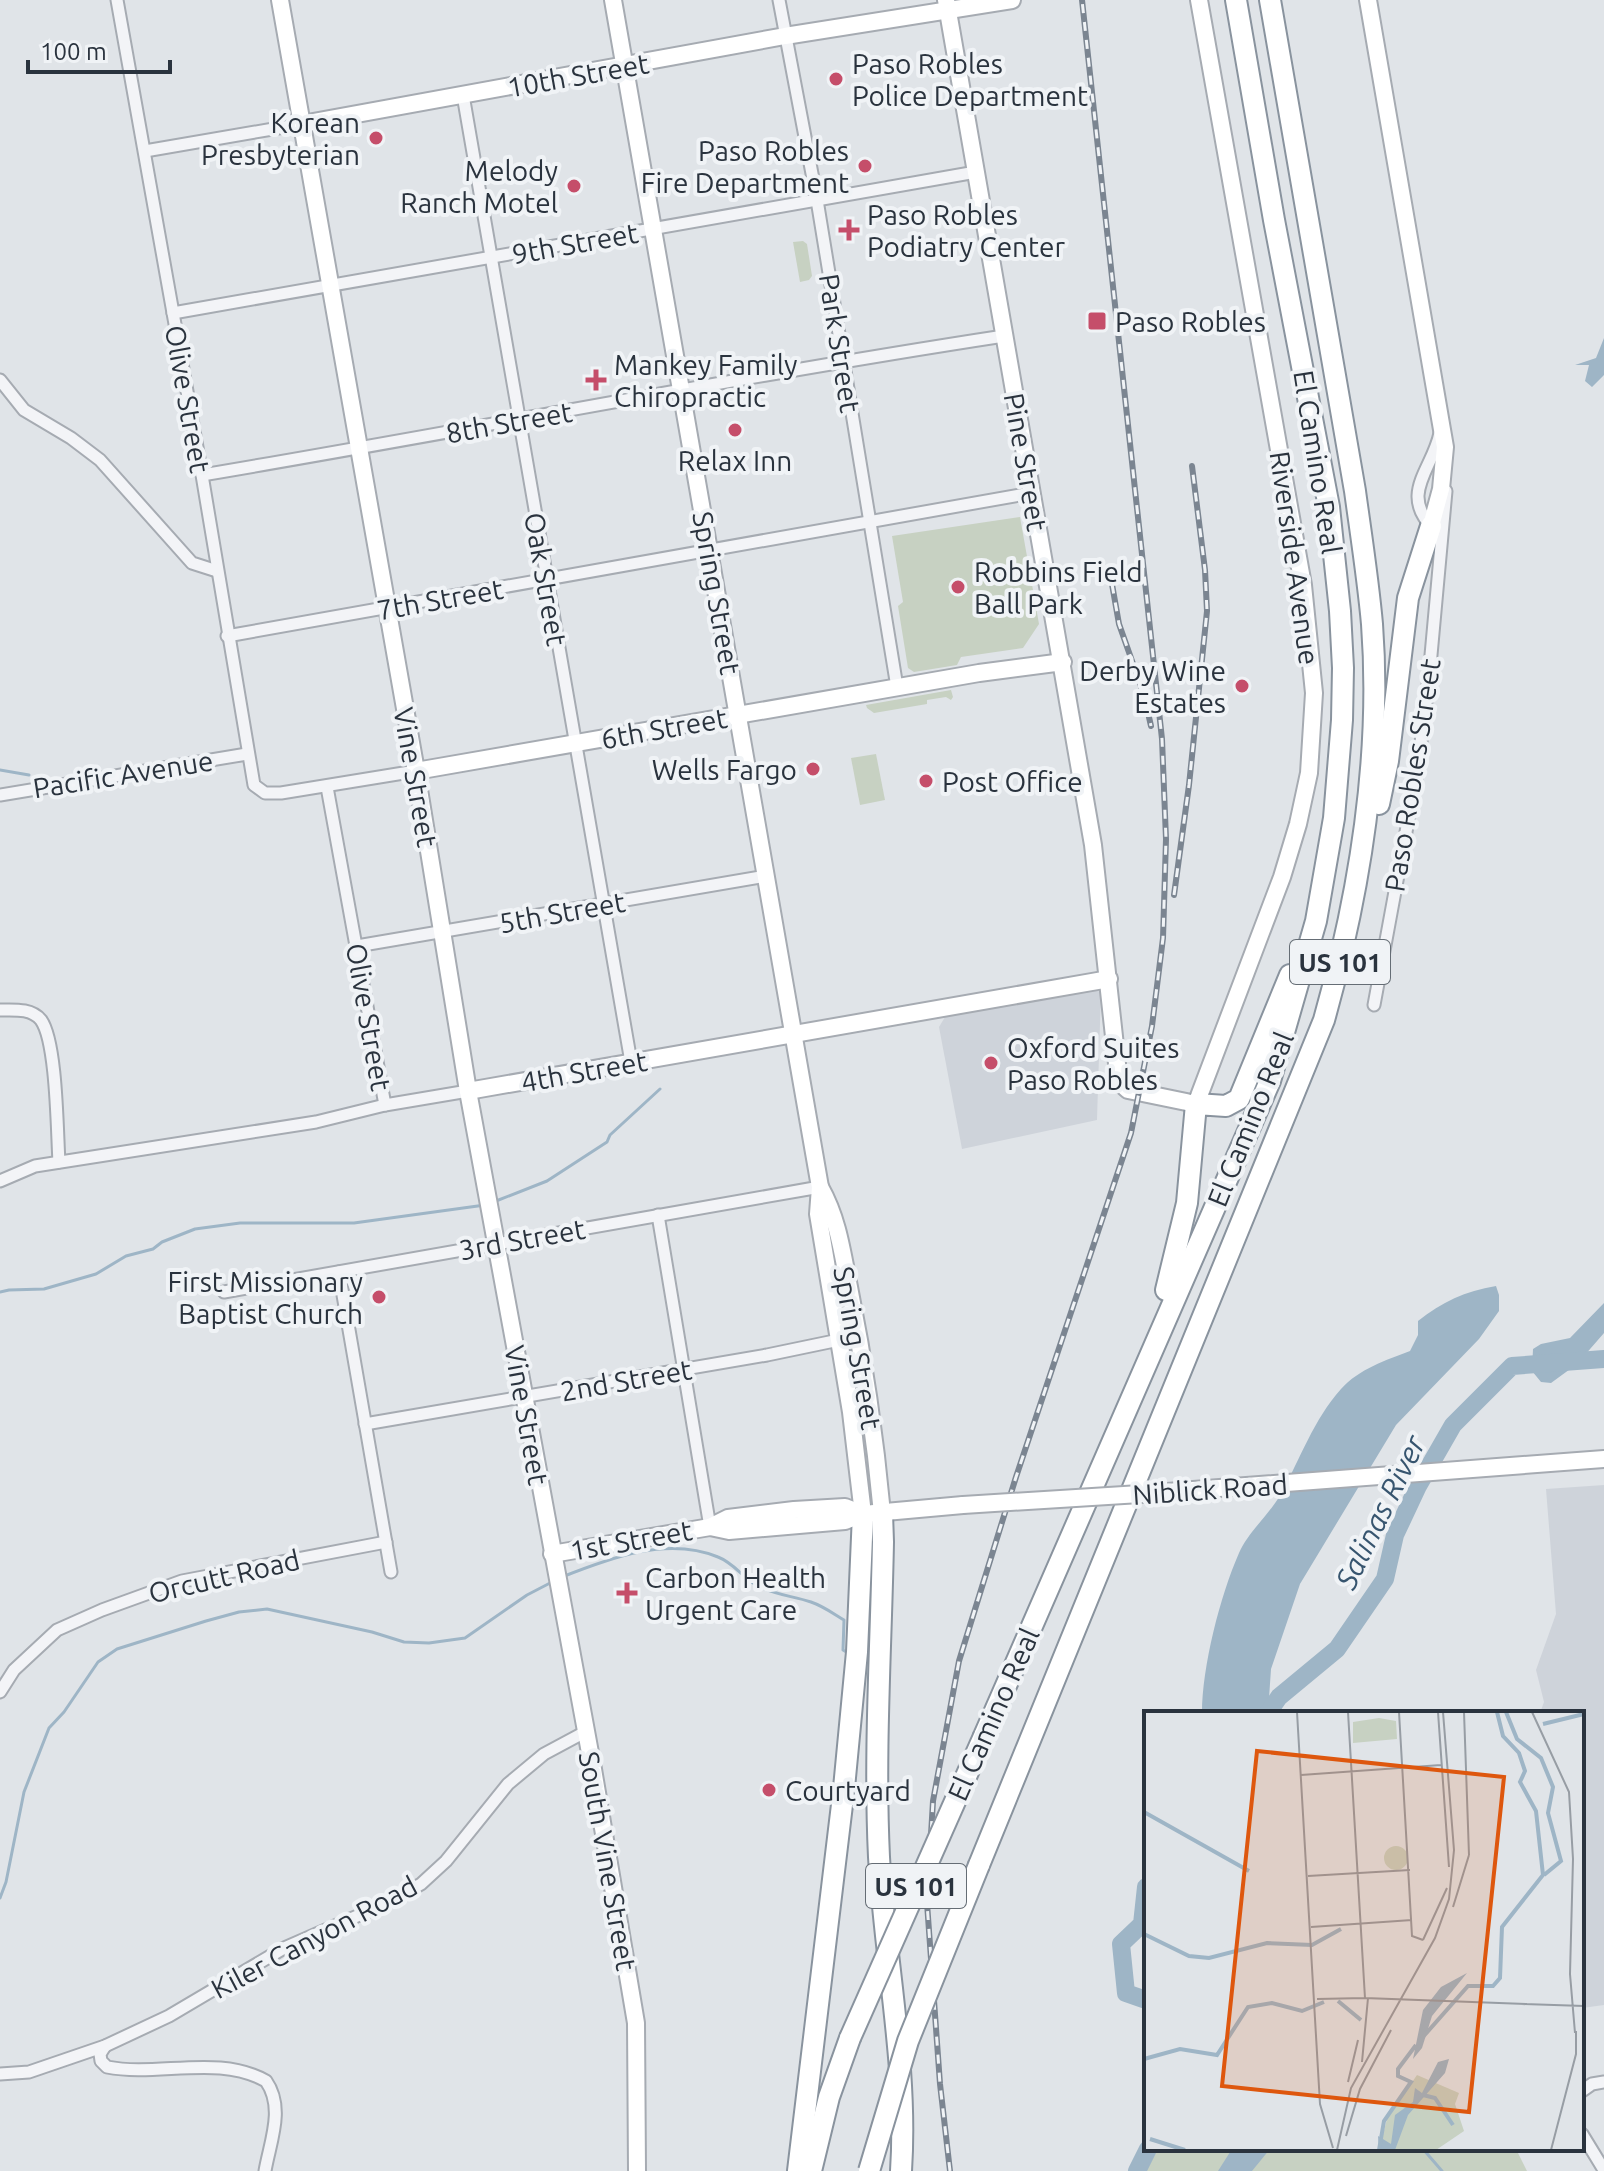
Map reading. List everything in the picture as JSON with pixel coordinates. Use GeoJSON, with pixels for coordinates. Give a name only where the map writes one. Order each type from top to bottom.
{"type":"FeatureCollection","features":[{"type":"Feature","properties":{"kind":"highway","name":"El Camino Real"},"geometry":{"type":"LineString","coordinates":[[811,2171],[829,2097],[850,2038],[1270,1081],[1316,921],[1334,818],[1342,720],[1340,611],[1329,507],[1236,0]]}},
{"type":"Feature","properties":{"kind":"highway","name":"El Camino Real"},"geometry":{"type":"LineString","coordinates":[[869,2171],[908,2041],[1302,1079],[1324,1020],[1341,959],[1356,884],[1372,763],[1372,626],[1355,491],[1270,0]]}},
{"type":"Feature","properties":{"kind":"highway"},"geometry":{"type":"LineString","coordinates":[[1356,884],[1370,847],[1388,761],[1408,598],[1431,526]]}},
{"type":"Feature","properties":{"kind":"highway"},"geometry":{"type":"LineString","coordinates":[[1103,1462],[1175,1259],[1187,1203],[1196,1104],[1226,1106],[1239,1099],[1299,951],[1316,921]]}},
{"type":"Feature","properties":{"kind":"highway"},"geometry":{"type":"LineString","coordinates":[[798,2171],[844,1788],[872,1513]]}},
{"type":"Feature","properties":{"kind":"highway"},"geometry":{"type":"LineString","coordinates":[[872,1513],[883,1542],[876,1776],[880,1861],[903,2096],[901,2171]]}},
{"type":"Feature","properties":{"kind":"street","name":"Olive Street"},"geometry":{"type":"LineString","coordinates":[[117,0],[202,475],[247,754],[254,785],[265,793]]}},
{"type":"Feature","properties":{"kind":"street","name":"Vine Street"},"geometry":{"type":"LineString","coordinates":[[280,0],[416,771],[468,1091],[552,1554]]}},
{"type":"Feature","properties":{"kind":"street","name":"Spring Street"},"geometry":{"type":"LineString","coordinates":[[613,0],[820,1187],[818,1214],[872,1513]]}},
{"type":"Feature","properties":{"kind":"street","name":"Park Street"},"geometry":{"type":"LineString","coordinates":[[779,0],[817,200],[897,687]]}},
{"type":"Feature","properties":{"kind":"street","name":"10th Street"},"geometry":{"type":"LineString","coordinates":[[145,151],[625,67],[947,5],[1012,0]]}},
{"type":"Feature","properties":{"kind":"street","name":"Riverside Avenue"},"geometry":{"type":"LineString","coordinates":[[1196,1104],[1282,877],[1298,824],[1309,773],[1314,693],[1303,585],[1199,0]]}},
{"type":"Feature","properties":{"kind":"street","name":"Paso Robles Street"},"geometry":{"type":"LineString","coordinates":[[1368,0],[1442,424],[1446,491],[1418,767],[1374,1005]]}},
{"type":"Feature","properties":{"kind":"street","name":"Pine Street"},"geometry":{"type":"LineString","coordinates":[[947,5],[1093,845],[1116,1067],[1122,1088],[1196,1104]]}},
{"type":"Feature","properties":{"kind":"street","name":"Oak Street"},"geometry":{"type":"LineString","coordinates":[[463,95],[631,1062]]}},
{"type":"Feature","properties":{"kind":"street","name":"9th Street"},"geometry":{"type":"LineString","coordinates":[[173,313],[976,172]]}},
{"type":"Feature","properties":{"kind":"street","name":"8th Street"},"geometry":{"type":"LineString","coordinates":[[202,475],[680,389],[1004,336]]}},
{"type":"Feature","properties":{"kind":"street"},"geometry":{"type":"LineString","coordinates":[[0,380],[24,410],[71,438],[100,460],[192,563],[217,571]]}},
{"type":"Feature","properties":{"kind":"street","name":"Paso Robles Street"},"geometry":{"type":"LineString","coordinates":[[1442,424],[1436,451],[1418,482],[1418,502],[1424,519],[1437,531],[1442,544]]}},
{"type":"Feature","properties":{"kind":"street","name":"Paso Robles Street"},"geometry":{"type":"LineString","coordinates":[[1431,526],[1444,470]]}},
{"type":"Feature","properties":{"kind":"street","name":"7th Street"},"geometry":{"type":"LineString","coordinates":[[227,636],[1031,493]]}},
{"type":"Feature","properties":{"kind":"street","name":"6th Street"},"geometry":{"type":"LineString","coordinates":[[265,793],[327,787],[897,687],[1063,662]]}},
{"type":"Feature","properties":{"kind":"street","name":"Pacific Avenue"},"geometry":{"type":"LineString","coordinates":[[0,795],[247,754]]}},
{"type":"Feature","properties":{"kind":"street","name":"Olive Street"},"geometry":{"type":"LineString","coordinates":[[327,787],[385,1105]]}},
{"type":"Feature","properties":{"kind":"street","name":"5th Street"},"geometry":{"type":"LineString","coordinates":[[357,946],[766,876]]}},
{"type":"Feature","properties":{"kind":"street","name":"4th Street"},"geometry":{"type":"LineString","coordinates":[[0,1181],[22,1170],[59,1162],[316,1122],[385,1105],[1109,979]]}},
{"type":"Feature","properties":{"kind":"street"},"geometry":{"type":"LineString","coordinates":[[0,1010],[30,1012],[40,1019],[46,1031],[53,1074],[59,1162]]}},
{"type":"Feature","properties":{"kind":"street","name":"Spring Street"},"geometry":{"type":"LineString","coordinates":[[820,1187],[833,1211],[874,1434],[872,1513]]}},
{"type":"Feature","properties":{"kind":"street","name":"3rd Street"},"geometry":{"type":"LineString","coordinates":[[224,1292],[820,1187]]}},
{"type":"Feature","properties":{"kind":"street"},"geometry":{"type":"LineString","coordinates":[[658,1215],[710,1527]]}},
{"type":"Feature","properties":{"kind":"street"},"geometry":{"type":"LineString","coordinates":[[339,1272],[391,1572]]}},
{"type":"Feature","properties":{"kind":"street","name":"2nd Street"},"geometry":{"type":"LineString","coordinates":[[365,1424],[684,1370],[839,1340]]}},
{"type":"Feature","properties":{"kind":"street","name":"Niblick Road"},"geometry":{"type":"LineString","coordinates":[[872,1513],[1604,1461]]}},
{"type":"Feature","properties":{"kind":"street","name":"1st Street"},"geometry":{"type":"LineString","coordinates":[[552,1554],[710,1527],[729,1531],[845,1521],[872,1513]]}},
{"type":"Feature","properties":{"kind":"street","name":"Orcutt Road"},"geometry":{"type":"LineString","coordinates":[[0,1692],[14,1670],[57,1630],[102,1610],[182,1581],[386,1542]]}},
{"type":"Feature","properties":{"kind":"street","name":"South Vine Street"},"geometry":{"type":"LineString","coordinates":[[552,1554],[636,2023],[637,2171]]}},
{"type":"Feature","properties":{"kind":"street","name":"Kiler Canyon Road"},"geometry":{"type":"LineString","coordinates":[[0,2074],[45,2068],[105,2046],[169,2016],[284,1948],[387,1903],[421,1884],[446,1861],[508,1784],[544,1754],[585,1732]]}},
{"type":"Feature","properties":{"kind":"street"},"geometry":{"type":"LineString","coordinates":[[105,2046],[100,2054],[101,2061],[107,2067],[234,2070],[266,2081],[275,2102],[275,2120],[265,2171]]}},
{"type":"Feature","properties":{"kind":"street"},"geometry":{"type":"LineString","coordinates":[[1584,2090],[1603,2082]]}},
{"type":"Feature","properties":{"kind":"street"},"geometry":{"type":"LineString","coordinates":[[1584,2137],[1604,2170]]}},
{"type":"Feature","properties":{"kind":"shaded area"},"geometry":{"type":"Polygon","coordinates":[[[1093,987],[1101,993],[1097,1120],[962,1149],[939,1027],[945,1017],[1093,987]]]}},
{"type":"Feature","properties":{"kind":"shaded area"},"geometry":{"type":"Polygon","coordinates":[[[1604,1485],[1604,2005],[1584,2008],[1584,1711],[1541,1711],[1544,1702],[1536,1670],[1556,1614],[1546,1489],[1604,1485]]]}},
{"type":"Feature","properties":{"kind":"green space"},"geometry":{"type":"Polygon","coordinates":[[[803,241],[807,244],[812,276],[800,282],[793,242],[803,241]]]}},
{"type":"Feature","properties":{"kind":"green space"},"geometry":{"type":"Polygon","coordinates":[[[1020,517],[1039,624],[1023,648],[961,657],[957,665],[914,672],[908,668],[898,606],[903,602],[892,536],[1020,517]]]}},
{"type":"Feature","properties":{"kind":"green space"},"geometry":{"type":"Polygon","coordinates":[[[951,690],[951,700],[946,697],[927,700],[927,704],[874,713],[866,705],[951,690]]]}},
{"type":"Feature","properties":{"kind":"green space"},"geometry":{"type":"Polygon","coordinates":[[[876,754],[885,800],[860,805],[851,758],[876,754]]]}},
{"type":"Feature","properties":{"kind":"green space"},"geometry":{"type":"Polygon","coordinates":[[[1157,2151],[1517,2151],[1527,2171],[1146,2171],[1157,2151]]]}},
{"type":"Feature","properties":{"kind":"water"},"geometry":{"type":"Polygon","coordinates":[[[1604,338],[1604,375],[1592,387],[1585,381],[1589,365],[1575,365],[1596,358],[1604,338]]]}},
{"type":"Feature","properties":{"kind":"water"},"geometry":{"type":"Polygon","coordinates":[[[1496,1286],[1499,1311],[1479,1339],[1396,1425],[1300,1584],[1271,1669],[1268,1711],[1202,1711],[1213,1632],[1239,1553],[1281,1494],[1331,1401],[1348,1382],[1364,1371],[1410,1351],[1418,1335],[1418,1321],[1427,1314],[1464,1294],[1496,1286]]]}},
{"type":"Feature","properties":{"kind":"water"},"geometry":{"type":"Polygon","coordinates":[[[1604,1303],[1604,1333],[1577,1364],[1551,1383],[1541,1382],[1532,1371],[1533,1349],[1541,1344],[1570,1338],[1604,1303]]]}},
{"type":"Feature","properties":{"kind":"water"},"geometry":{"type":"Polygon","coordinates":[[[1231,2151],[1268,2151],[1252,2171],[1218,2171],[1231,2151]]]}},
{"type":"Feature","properties":{"kind":"waterway"},"geometry":{"type":"LineString","coordinates":[[0,770],[29,775]]}},
{"type":"Feature","properties":{"kind":"waterway"},"geometry":{"type":"LineString","coordinates":[[496,1201],[547,1181],[607,1142],[610,1135],[660,1089]]}},
{"type":"Feature","properties":{"kind":"waterway"},"geometry":{"type":"LineString","coordinates":[[0,1292],[44,1289],[96,1274],[126,1256],[153,1249],[162,1242],[195,1229],[240,1223],[354,1223],[485,1205]]}},
{"type":"Feature","properties":{"kind":"waterway","name":"Salinas River"},"geometry":{"type":"LineString","coordinates":[[1269,1711],[1279,1697],[1337,1649],[1385,1579],[1395,1535],[1418,1486],[1453,1425],[1512,1366],[1604,1359]]}},
{"type":"Feature","properties":{"kind":"waterway"},"geometry":{"type":"LineString","coordinates":[[562,1577],[639,1552],[659,1549],[699,1551],[724,1560],[758,1586],[815,1604],[844,1620],[843,1650],[848,1653]]}},
{"type":"Feature","properties":{"kind":"waterway"},"geometry":{"type":"LineString","coordinates":[[0,1898],[24,1792],[49,1728],[64,1712],[98,1662],[117,1649],[239,1612],[267,1609],[404,1642],[429,1643],[465,1638],[527,1595],[552,1582]]}},
{"type":"Feature","properties":{"kind":"waterway","name":"Salinas River"},"geometry":{"type":"LineString","coordinates":[[1144,1906],[1142,1924],[1121,1944],[1126,1993],[1144,1999]]}},
{"type":"Feature","properties":{"kind":"waterway","name":"Salinas River"},"geometry":{"type":"LineString","coordinates":[[1137,2171],[1147,2151]]}},
{"type":"Feature","properties":{"kind":"waterway"},"geometry":{"type":"LineString","coordinates":[[1425,2151],[1442,2171]]}},
{"type":"Feature","properties":{"kind":"railway"},"geometry":{"type":"LineString","coordinates":[[950,2171],[940,2084],[927,1903],[933,1801],[959,1661],[1016,1477],[1131,1133],[1152,1026],[1163,938],[1166,839],[1162,739],[1082,0]]}},
{"type":"Feature","properties":{"kind":"railway"},"geometry":{"type":"LineString","coordinates":[[1174,895],[1207,611],[1192,466]]}},
{"type":"Feature","properties":{"kind":"railway"},"geometry":{"type":"LineString","coordinates":[[1109,567],[1119,624],[1144,695],[1151,726]]}},
{"type":"Feature","properties":{"kind":"place","name":"Paso Robles Police Department"},"geometry":{"type":"Point","coordinates":[836,79]}},
{"type":"Feature","properties":{"kind":"place","name":"Korean Presbyterian"},"geometry":{"type":"Point","coordinates":[376,138]}},
{"type":"Feature","properties":{"kind":"place","name":"Paso Robles Fire Department"},"geometry":{"type":"Point","coordinates":[865,166]}},
{"type":"Feature","properties":{"kind":"place","name":"Melody Ranch Motel"},"geometry":{"type":"Point","coordinates":[574,186]}},
{"type":"Feature","properties":{"kind":"place","name":"Paso Robles Podiatry Center"},"geometry":{"type":"Point","coordinates":[849,230]}},
{"type":"Feature","properties":{"kind":"place","name":"Paso Robles"},"geometry":{"type":"Point","coordinates":[1097,321]}},
{"type":"Feature","properties":{"kind":"place","name":"Mankey Family Chiropractic"},"geometry":{"type":"Point","coordinates":[596,380]}},
{"type":"Feature","properties":{"kind":"place","name":"Relax Inn"},"geometry":{"type":"Point","coordinates":[735,430]}},
{"type":"Feature","properties":{"kind":"place","name":"Robbins Field Ball Park"},"geometry":{"type":"Point","coordinates":[958,587]}},
{"type":"Feature","properties":{"kind":"place","name":"Derby Wine Estates"},"geometry":{"type":"Point","coordinates":[1242,686]}},
{"type":"Feature","properties":{"kind":"place","name":"Wells Fargo"},"geometry":{"type":"Point","coordinates":[813,769]}},
{"type":"Feature","properties":{"kind":"place","name":"Post Office"},"geometry":{"type":"Point","coordinates":[926,781]}},
{"type":"Feature","properties":{"kind":"place","name":"Oxford Suites Paso Robles"},"geometry":{"type":"Point","coordinates":[991,1063]}},
{"type":"Feature","properties":{"kind":"place","name":"First Missionary Baptist Church"},"geometry":{"type":"Point","coordinates":[379,1297]}},
{"type":"Feature","properties":{"kind":"place","name":"Carbon Health Urgent Care"},"geometry":{"type":"Point","coordinates":[627,1593]}},
{"type":"Feature","properties":{"kind":"place","name":"Courtyard"},"geometry":{"type":"Point","coordinates":[769,1790]}}]}
